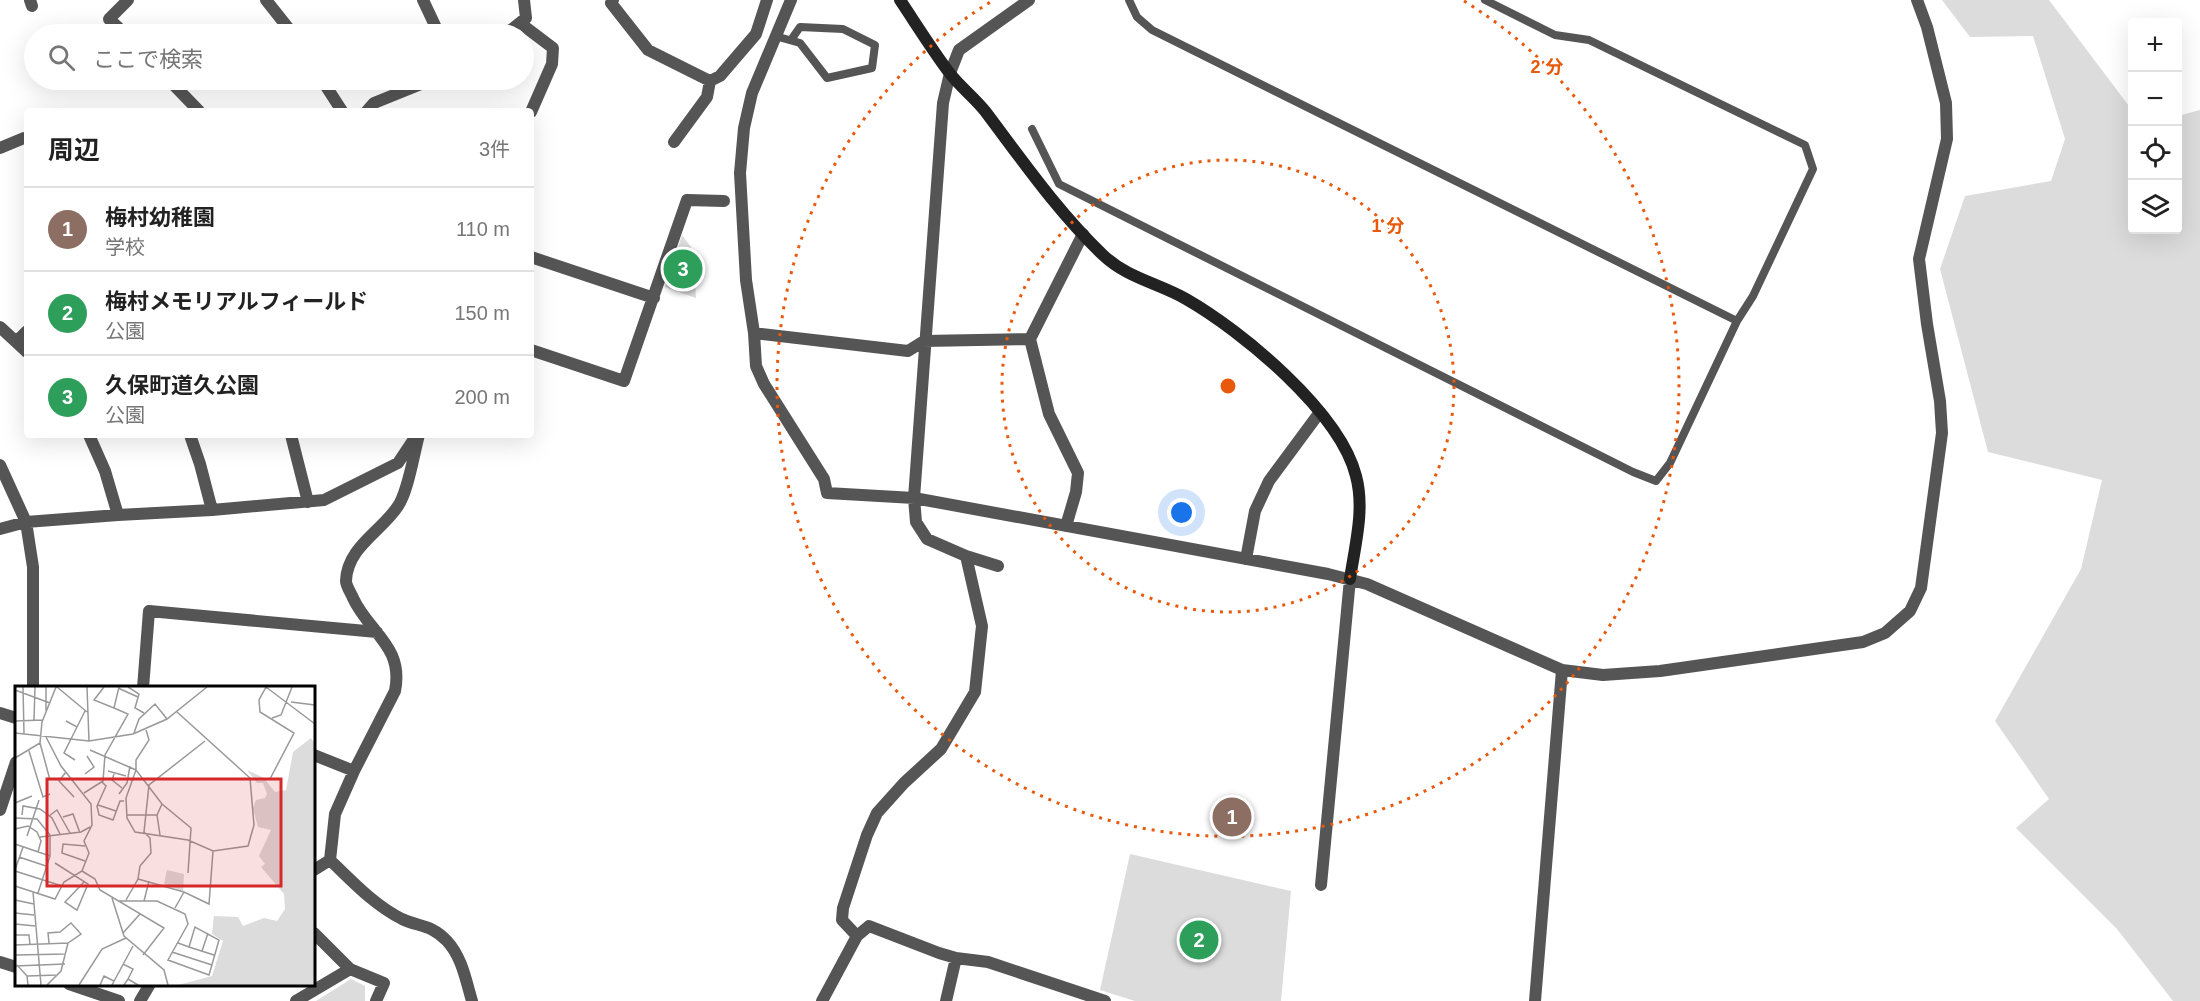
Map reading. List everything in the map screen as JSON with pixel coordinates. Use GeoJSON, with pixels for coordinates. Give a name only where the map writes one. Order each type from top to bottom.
{"type":"FeatureCollection","features":[{"type":"Feature","properties":{"kind":"street"},"geometry":{"type":"LineString","coordinates":[[114,24],[109,19],[128,0]]}},
{"type":"Feature","properties":{"kind":"street"},"geometry":{"type":"LineString","coordinates":[[266,0],[285,24]]}},
{"type":"Feature","properties":{"kind":"street"},"geometry":{"type":"LineString","coordinates":[[423,0],[434,24]]}},
{"type":"Feature","properties":{"kind":"street"},"geometry":{"type":"LineString","coordinates":[[520,23],[526,18],[524,0]]}},
{"type":"Feature","properties":{"kind":"street"},"geometry":{"type":"LineString","coordinates":[[613,0],[611,3],[648,51],[710,81]]}},
{"type":"Feature","properties":{"kind":"street"},"geometry":{"type":"LineString","coordinates":[[710,81],[720,76],[756,34],[767,0]]}},
{"type":"Feature","properties":{"kind":"street"},"geometry":{"type":"LineString","coordinates":[[791,0],[752,93],[744,128],[740,173],[746,280],[754,333],[756,366],[764,384],[824,478],[827,493],[914,498],[1350,579],[1367,584],[1563,670],[1603,675],[1660,671],[1863,642],[1885,633],[1910,611],[1921,588],[1942,433],[1940,401],[1919,259],[1947,139],[1946,103],[1927,27],[1917,0]]}},
{"type":"Feature","properties":{"kind":"street"},"geometry":{"type":"LineString","coordinates":[[900,0],[950,73],[975,98],[1031,171],[1105,257],[1125,272],[1184,298],[1252,344],[1320,412],[1342,445],[1356,476],[1359,517],[1350,579],[1321,885]]}},
{"type":"Feature","properties":{"kind":"street"},"geometry":{"type":"LineString","coordinates":[[998,567],[927,539],[916,522],[914,498],[943,103],[950,73],[959,50],[1029,0]]}},
{"type":"Feature","properties":{"kind":"street"},"geometry":{"type":"LineString","coordinates":[[533,108],[552,64],[554,48],[534,33]]}},
{"type":"Feature","properties":{"kind":"street"},"geometry":{"type":"LineString","coordinates":[[674,142],[707,97],[710,81]]}},
{"type":"Feature","properties":{"kind":"street"},"geometry":{"type":"LineString","coordinates":[[178,90],[196,108]]}},
{"type":"Feature","properties":{"kind":"street"},"geometry":{"type":"LineString","coordinates":[[328,90],[340,108]]}},
{"type":"Feature","properties":{"kind":"street"},"geometry":{"type":"LineString","coordinates":[[370,108],[374,103],[406,90]]}},
{"type":"Feature","properties":{"kind":"street"},"geometry":{"type":"LineString","coordinates":[[0,148],[24,138]]}},
{"type":"Feature","properties":{"kind":"street"},"geometry":{"type":"LineString","coordinates":[[534,351],[624,381],[687,200],[724,201]]}},
{"type":"Feature","properties":{"kind":"street"},"geometry":{"type":"LineString","coordinates":[[1066,526],[1076,492],[1077,473],[1049,414],[1030,339],[1083,234]]}},
{"type":"Feature","properties":{"kind":"street"},"geometry":{"type":"LineString","coordinates":[[534,258],[654,298]]}},
{"type":"Feature","properties":{"kind":"street"},"geometry":{"type":"LineString","coordinates":[[0,327],[24,349]]}},
{"type":"Feature","properties":{"kind":"street"},"geometry":{"type":"LineString","coordinates":[[754,333],[908,351],[924,340],[1030,339]]}},
{"type":"Feature","properties":{"kind":"street"},"geometry":{"type":"LineString","coordinates":[[17,341],[24,334]]}},
{"type":"Feature","properties":{"kind":"street"},"geometry":{"type":"LineString","coordinates":[[1246,559],[1255,511],[1269,481],[1320,412]]}},
{"type":"Feature","properties":{"kind":"street"},"geometry":{"type":"LineString","coordinates":[[90,438],[105,471],[118,514]]}},
{"type":"Feature","properties":{"kind":"street"},"geometry":{"type":"LineString","coordinates":[[191,438],[212,510]]}},
{"type":"Feature","properties":{"kind":"street"},"geometry":{"type":"LineString","coordinates":[[292,438],[308,502]]}},
{"type":"Feature","properties":{"kind":"street"},"geometry":{"type":"LineString","coordinates":[[0,529],[26,522],[324,500],[398,463],[416,438]]}},
{"type":"Feature","properties":{"kind":"street"},"geometry":{"type":"LineString","coordinates":[[330,860],[335,814],[395,691],[398,678],[389,647],[360,612],[346,582],[350,561],[399,506],[417,438]]}},
{"type":"Feature","properties":{"kind":"street"},"geometry":{"type":"LineString","coordinates":[[0,465],[26,522],[33,567],[33,686]]}},
{"type":"Feature","properties":{"kind":"street"},"geometry":{"type":"LineString","coordinates":[[857,936],[842,920],[843,908],[867,835],[877,813],[904,783],[941,749],[975,692],[982,626],[966,556]]}},
{"type":"Feature","properties":{"kind":"street"},"geometry":{"type":"LineString","coordinates":[[143,686],[149,611],[377,632]]}},
{"type":"Feature","properties":{"kind":"street"},"geometry":{"type":"LineString","coordinates":[[1534,1001],[1563,670]]}},
{"type":"Feature","properties":{"kind":"street"},"geometry":{"type":"LineString","coordinates":[[0,713],[15,717]]}},
{"type":"Feature","properties":{"kind":"street"},"geometry":{"type":"LineString","coordinates":[[315,755],[354,771]]}},
{"type":"Feature","properties":{"kind":"street"},"geometry":{"type":"LineString","coordinates":[[0,810],[15,765]]}},
{"type":"Feature","properties":{"kind":"street"},"geometry":{"type":"LineString","coordinates":[[315,869],[330,860]]}},
{"type":"Feature","properties":{"kind":"street"},"geometry":{"type":"LineString","coordinates":[[330,860],[365,894],[402,920],[427,926],[447,941],[459,960],[472,1001]]}},
{"type":"Feature","properties":{"kind":"street"},"geometry":{"type":"LineString","coordinates":[[822,1001],[857,936],[869,926],[956,958],[988,962],[1106,1001]]}},
{"type":"Feature","properties":{"kind":"street"},"geometry":{"type":"LineString","coordinates":[[315,934],[350,969],[384,983],[376,1001]]}},
{"type":"Feature","properties":{"kind":"street"},"geometry":{"type":"LineString","coordinates":[[946,1001],[956,958]]}},
{"type":"Feature","properties":{"kind":"street"},"geometry":{"type":"LineString","coordinates":[[0,962],[15,967]]}},
{"type":"Feature","properties":{"kind":"street"},"geometry":{"type":"LineString","coordinates":[[296,1001],[350,969]]}},
{"type":"Feature","properties":{"kind":"street"},"geometry":{"type":"LineString","coordinates":[[75,986],[119,1001]]}},
{"type":"Feature","properties":{"kind":"street"},"geometry":{"type":"LineString","coordinates":[[140,1001],[149,986]]}},
{"type":"Feature","properties":{"kind":"lane"},"geometry":{"type":"LineString","coordinates":[[1129,0],[1137,17],[1152,30],[1737,321]]}},
{"type":"Feature","properties":{"kind":"lane"},"geometry":{"type":"LineString","coordinates":[[1032,129],[1059,184],[1633,472],[1656,481],[1670,463],[1737,321],[1753,296],[1813,169],[1805,145],[1589,39],[1555,34],[1485,0]]}},
{"type":"Feature","properties":{"kind":"lane"},"geometry":{"type":"LineString","coordinates":[[775,36],[800,43],[827,78],[872,68],[875,45],[843,28],[800,27],[791,40]]}},
{"type":"Feature","properties":{"kind":"shaded area"},"geometry":{"type":"Polygon","coordinates":[[[1942,0],[2049,0],[2128,105],[2128,234],[2182,234],[2182,115],[2200,110],[2200,1001],[2173,1001],[2117,929],[2016,828],[2049,799],[1995,721],[2081,569],[2102,480],[1988,452],[1940,269],[1965,196],[2051,181],[2065,139],[2033,36],[1970,37],[1942,0]]]}},
{"type":"Feature","properties":{"kind":"shaded area"},"geometry":{"type":"Polygon","coordinates":[[[682,235],[693,250],[696,298],[665,287],[682,235]]]}},
{"type":"Feature","properties":{"kind":"shaded area"},"geometry":{"type":"Polygon","coordinates":[[[1130,854],[1291,891],[1281,1001],[1135,1001],[1100,990],[1130,854]]]}},
{"type":"Feature","properties":{"kind":"shaded area"},"geometry":{"type":"Polygon","coordinates":[[[351,979],[365,986],[365,1001],[316,1001],[351,979]]]}},
{"type":"Feature","properties":{"kind":"place","name":"久保町道久公園"},"geometry":{"type":"Point","coordinates":[683,269]}},
{"type":"Feature","properties":{"kind":"place","name":"梅村幼稚園"},"geometry":{"type":"Point","coordinates":[1232,817]}},
{"type":"Feature","properties":{"kind":"place","name":"梅村メモリアルフィールド"},"geometry":{"type":"Point","coordinates":[1199,940]}}]}
